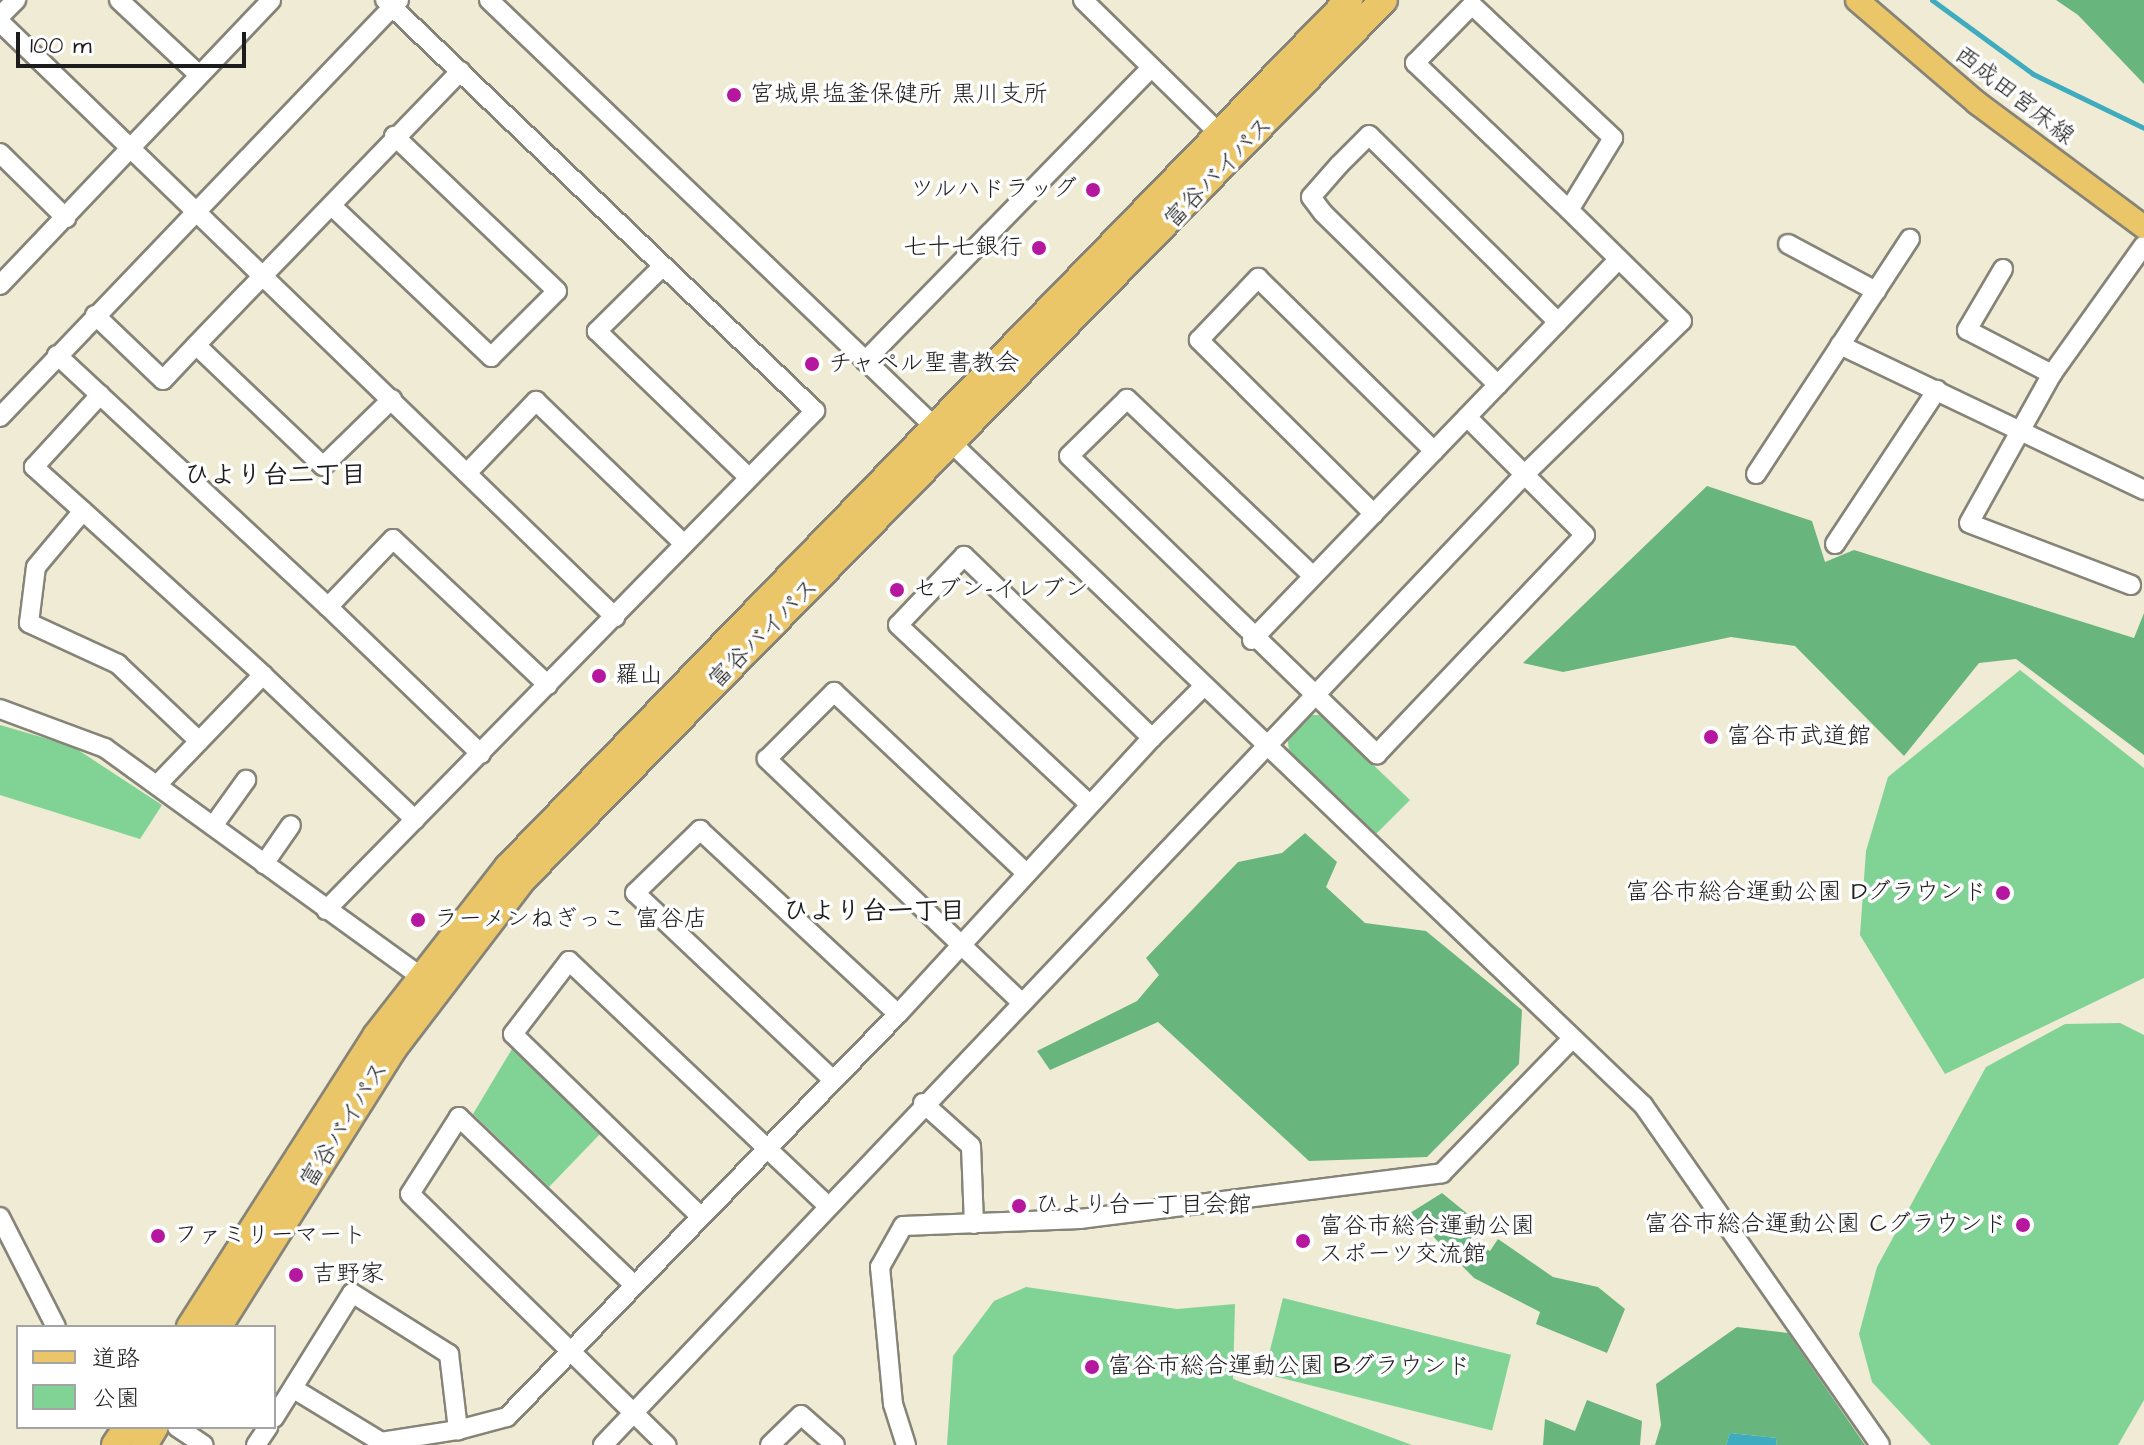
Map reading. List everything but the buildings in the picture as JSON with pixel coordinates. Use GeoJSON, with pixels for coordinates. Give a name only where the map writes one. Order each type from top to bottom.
{"type":"FeatureCollection","features":[{"type":"Feature","properties":{"kind":"highway","name":"富谷バイパス"},"geometry":{"type":"LineString","coordinates":[[219,1325],[473,937],[1349,0]]}},
{"type":"Feature","properties":{"kind":"highway","name":"富谷バイパス"},"geometry":{"type":"LineString","coordinates":[[191,1325],[420,976],[559,812],[1384,0]]}},
{"type":"Feature","properties":{"kind":"main road","name":"西成田宮床線"},"geometry":{"type":"LineString","coordinates":[[1857,0],[1977,103],[2144,227]]}},
{"type":"Feature","properties":{"kind":"street"},"geometry":{"type":"LineString","coordinates":[[16,0],[0,19],[194,212],[392,399],[615,617]]}},
{"type":"Feature","properties":{"kind":"street"},"geometry":{"type":"LineString","coordinates":[[119,0],[198,74]]}},
{"type":"Feature","properties":{"kind":"street"},"geometry":{"type":"LineString","coordinates":[[489,0],[1267,744],[1673,1140],[1880,1445]]}},
{"type":"Feature","properties":{"kind":"street"},"geometry":{"type":"LineString","coordinates":[[1083,0],[1150,69],[1221,135]]}},
{"type":"Feature","properties":{"kind":"street"},"geometry":{"type":"LineString","coordinates":[[1,281],[66,218],[263,2]]}},
{"type":"Feature","properties":{"kind":"street"},"geometry":{"type":"LineString","coordinates":[[0,417],[392,2],[815,411],[326,910]]}},
{"type":"Feature","properties":{"kind":"street"},"geometry":{"type":"LineString","coordinates":[[603,1445],[630,1410],[1525,474],[1682,321],[1415,63],[1472,5],[1613,138],[1569,210]]}},
{"type":"Feature","properties":{"kind":"street"},"geometry":{"type":"LineString","coordinates":[[865,361],[1150,69]]}},
{"type":"Feature","properties":{"kind":"street"},"geometry":{"type":"LineString","coordinates":[[95,315],[163,380],[333,207],[394,136],[461,71]]}},
{"type":"Feature","properties":{"kind":"street"},"geometry":{"type":"LineString","coordinates":[[1498,385],[1323,213],[1311,197],[1339,165],[1369,135],[1558,322]]}},
{"type":"Feature","properties":{"kind":"street"},"geometry":{"type":"LineString","coordinates":[[333,207],[491,357],[557,291],[394,136]]}},
{"type":"Feature","properties":{"kind":"street"},"geometry":{"type":"LineString","coordinates":[[0,153],[66,218]]}},
{"type":"Feature","properties":{"kind":"street"},"geometry":{"type":"LineString","coordinates":[[1756,474],[1910,239]]}},
{"type":"Feature","properties":{"kind":"street"},"geometry":{"type":"LineString","coordinates":[[1788,244],[1876,291]]}},
{"type":"Feature","properties":{"kind":"street"},"geometry":{"type":"LineString","coordinates":[[2131,585],[1969,523],[2052,374],[2144,245]]}},
{"type":"Feature","properties":{"kind":"street"},"geometry":{"type":"LineString","coordinates":[[1252,640],[1618,260]]}},
{"type":"Feature","properties":{"kind":"street"},"geometry":{"type":"LineString","coordinates":[[663,266],[597,331],[749,478]]}},
{"type":"Feature","properties":{"kind":"street"},"geometry":{"type":"LineString","coordinates":[[2003,269],[1967,330],[2052,374]]}},
{"type":"Feature","properties":{"kind":"street"},"geometry":{"type":"LineString","coordinates":[[1374,514],[1199,340],[1258,278],[1434,451]]}},
{"type":"Feature","properties":{"kind":"street"},"geometry":{"type":"LineString","coordinates":[[196,345],[323,466],[392,399]]}},
{"type":"Feature","properties":{"kind":"street"},"geometry":{"type":"LineString","coordinates":[[1840,345],[2144,490]]}},
{"type":"Feature","properties":{"kind":"street"},"geometry":{"type":"LineString","coordinates":[[57,355],[481,754]]}},
{"type":"Feature","properties":{"kind":"street"},"geometry":{"type":"LineString","coordinates":[[1835,544],[1937,390]]}},
{"type":"Feature","properties":{"kind":"street"},"geometry":{"type":"LineString","coordinates":[[100,395],[34,467],[263,675],[415,820]]}},
{"type":"Feature","properties":{"kind":"street"},"geometry":{"type":"LineString","coordinates":[[1313,576],[1127,399],[1069,456],[1252,640],[1377,754],[1585,535],[1467,417]]}},
{"type":"Feature","properties":{"kind":"street"},"geometry":{"type":"LineString","coordinates":[[467,473],[536,401],[684,544]]}},
{"type":"Feature","properties":{"kind":"street"},"geometry":{"type":"LineString","coordinates":[[83,511],[36,567],[29,623],[118,664],[199,741]]}},
{"type":"Feature","properties":{"kind":"street"},"geometry":{"type":"LineString","coordinates":[[328,607],[393,539],[548,685]]}},
{"type":"Feature","properties":{"kind":"street"},"geometry":{"type":"LineString","coordinates":[[1089,804],[898,625],[964,556],[1152,738]]}},
{"type":"Feature","properties":{"kind":"street"},"geometry":{"type":"LineString","coordinates":[[157,785],[263,675]]}},
{"type":"Feature","properties":{"kind":"street"},"geometry":{"type":"LineString","coordinates":[[294,1389],[381,1442],[458,1430],[507,1417],[568,1348],[763,1145],[898,1014],[957,942],[1204,686]]}},
{"type":"Feature","properties":{"kind":"street"},"geometry":{"type":"LineString","coordinates":[[1021,1002],[767,759],[834,692],[1026,873]]}},
{"type":"Feature","properties":{"kind":"street"},"geometry":{"type":"LineString","coordinates":[[0,709],[69,731],[157,785],[420,976]]}},
{"type":"Feature","properties":{"kind":"street"},"geometry":{"type":"LineString","coordinates":[[213,826],[246,780]]}},
{"type":"Feature","properties":{"kind":"street"},"geometry":{"type":"LineString","coordinates":[[264,864],[291,825]]}},
{"type":"Feature","properties":{"kind":"street"},"geometry":{"type":"LineString","coordinates":[[832,1079],[635,893],[700,830],[898,1014]]}},
{"type":"Feature","properties":{"kind":"street"},"geometry":{"type":"LineString","coordinates":[[698,1214],[513,1034],[569,961],[827,1205]]}},
{"type":"Feature","properties":{"kind":"street"},"geometry":{"type":"LineString","coordinates":[[906,1445],[893,1404],[880,1267],[903,1226],[1080,1219],[1442,1173],[1572,1039]]}},
{"type":"Feature","properties":{"kind":"street"},"geometry":{"type":"LineString","coordinates":[[923,1103],[971,1146],[974,1224]]}},
{"type":"Feature","properties":{"kind":"street"},"geometry":{"type":"LineString","coordinates":[[632,1283],[459,1117],[410,1194],[666,1445]]}},
{"type":"Feature","properties":{"kind":"street"},"geometry":{"type":"LineString","coordinates":[[0,1217],[55,1325]]}},
{"type":"Feature","properties":{"kind":"street"},"geometry":{"type":"LineString","coordinates":[[276,1415],[352,1293],[449,1354],[458,1430]]}},
{"type":"Feature","properties":{"kind":"street"},"geometry":{"type":"LineString","coordinates":[[770,1445],[801,1415],[835,1445]]}},
{"type":"Feature","properties":{"kind":"street"},"geometry":{"type":"LineString","coordinates":[[180,1429],[204,1445]]}},
{"type":"Feature","properties":{"kind":"green space"},"geometry":{"type":"Polygon","coordinates":[[[2056,0],[2144,0],[2144,84],[2078,15],[2056,0]]]}},
{"type":"Feature","properties":{"kind":"green space"},"geometry":{"type":"Polygon","coordinates":[[[1707,486],[1812,521],[1825,562],[1854,550],[2134,638],[2144,613],[2144,755],[2016,659],[1979,663],[1904,756],[1795,646],[1731,637],[1563,672],[1523,663],[1707,486]]]}},
{"type":"Feature","properties":{"kind":"green space","name":"富谷市総合運動公園 Dグラウンド"},"geometry":{"type":"Polygon","coordinates":[[[2020,670],[2144,768],[2144,978],[1945,1074],[1860,935],[1866,851],[1888,777],[2020,670]]]}},
{"type":"Feature","properties":{"kind":"green space"},"geometry":{"type":"Polygon","coordinates":[[[1308,715],[1321,715],[1410,800],[1375,835],[1289,750],[1287,736],[1308,715]]]}},
{"type":"Feature","properties":{"kind":"green space"},"geometry":{"type":"Polygon","coordinates":[[[0,725],[72,746],[162,805],[140,839],[0,795],[0,725]]]}},
{"type":"Feature","properties":{"kind":"green space"},"geometry":{"type":"Polygon","coordinates":[[[1305,833],[1337,862],[1326,887],[1365,923],[1426,931],[1522,1010],[1519,1064],[1427,1157],[1309,1161],[1158,1022],[1050,1070],[1037,1051],[1137,1001],[1159,975],[1146,958],[1238,862],[1282,853],[1305,833]]]}},
{"type":"Feature","properties":{"kind":"green space","name":"富谷市総合運動公園 Cグラウンド"},"geometry":{"type":"Polygon","coordinates":[[[2120,1023],[2144,1035],[2144,1400],[2118,1445],[1931,1445],[1872,1382],[1859,1334],[1877,1267],[1986,1067],[2065,1024],[2120,1023]]]}},
{"type":"Feature","properties":{"kind":"green space"},"geometry":{"type":"Polygon","coordinates":[[[512,1049],[601,1133],[549,1187],[473,1114],[512,1049]]]}},
{"type":"Feature","properties":{"kind":"green space"},"geometry":{"type":"Polygon","coordinates":[[[1442,1193],[1480,1224],[1470,1240],[1490,1251],[1498,1239],[1553,1277],[1598,1287],[1625,1309],[1607,1353],[1536,1324],[1540,1312],[1474,1278],[1410,1213],[1442,1193]]]}},
{"type":"Feature","properties":{"kind":"green space","name":"富谷市総合運動公園 Bグラウンド"},"geometry":{"type":"Polygon","coordinates":[[[1026,1287],[1177,1309],[1235,1304],[1233,1379],[1412,1445],[947,1445],[953,1356],[994,1301],[1026,1287]]]}},
{"type":"Feature","properties":{"kind":"green space"},"geometry":{"type":"Polygon","coordinates":[[[1283,1298],[1511,1355],[1492,1431],[1264,1374],[1283,1298]]]}},
{"type":"Feature","properties":{"kind":"green space"},"geometry":{"type":"Polygon","coordinates":[[[1737,1327],[1788,1333],[1865,1445],[1776,1445],[1777,1438],[1730,1433],[1726,1445],[1655,1445],[1661,1425],[1656,1384],[1737,1327]]]}},
{"type":"Feature","properties":{"kind":"green space"},"geometry":{"type":"Polygon","coordinates":[[[1587,1400],[1642,1421],[1640,1445],[1543,1445],[1545,1419],[1575,1431],[1587,1400]]]}},
{"type":"Feature","properties":{"kind":"water"},"geometry":{"type":"Polygon","coordinates":[[[1730,1433],[1777,1438],[1776,1445],[1726,1445],[1730,1433]]]}},
{"type":"Feature","properties":{"kind":"waterway"},"geometry":{"type":"LineString","coordinates":[[1932,0],[2033,74],[2144,128]]}},
{"type":"Feature","properties":{"kind":"place","name":"宮城県塩釜保健所 黒川支所"},"geometry":{"type":"Point","coordinates":[734,95]}},
{"type":"Feature","properties":{"kind":"place","name":"ツルハドラッグ"},"geometry":{"type":"Point","coordinates":[1093,190]}},
{"type":"Feature","properties":{"kind":"place","name":"七十七銀行"},"geometry":{"type":"Point","coordinates":[1039,248]}},
{"type":"Feature","properties":{"kind":"place","name":"チャペル聖書教会"},"geometry":{"type":"Point","coordinates":[812,364]}},
{"type":"Feature","properties":{"kind":"place","name":"セブン-イレブン"},"geometry":{"type":"Point","coordinates":[897,590]}},
{"type":"Feature","properties":{"kind":"place","name":"羅山"},"geometry":{"type":"Point","coordinates":[599,676]}},
{"type":"Feature","properties":{"kind":"place","name":"富谷市武道館"},"geometry":{"type":"Point","coordinates":[1711,737]}},
{"type":"Feature","properties":{"kind":"place","name":"富谷市総合運動公園 Dグラウンド"},"geometry":{"type":"Point","coordinates":[2003,893]}},
{"type":"Feature","properties":{"kind":"place","name":"ラーメンねぎっこ 富谷店"},"geometry":{"type":"Point","coordinates":[418,920]}},
{"type":"Feature","properties":{"kind":"place","name":"ひより台一丁目会館"},"geometry":{"type":"Point","coordinates":[1019,1206]}},
{"type":"Feature","properties":{"kind":"place","name":"富谷市総合運動公園 Cグラウンド"},"geometry":{"type":"Point","coordinates":[2023,1225]}},
{"type":"Feature","properties":{"kind":"place","name":"ファミリーマート"},"geometry":{"type":"Point","coordinates":[158,1236]}},
{"type":"Feature","properties":{"kind":"place","name":"富谷市総合運動公園 スポーツ交流館"},"geometry":{"type":"Point","coordinates":[1303,1241]}},
{"type":"Feature","properties":{"kind":"place","name":"吉野家"},"geometry":{"type":"Point","coordinates":[296,1275]}},
{"type":"Feature","properties":{"kind":"place","name":"富谷市総合運動公園 Bグラウンド"},"geometry":{"type":"Point","coordinates":[1092,1367]}},
{"type":"Feature","properties":{"kind":"district","name":"ひより台二丁目"},"geometry":{"type":"Point","coordinates":[275,476]}},
{"type":"Feature","properties":{"kind":"district","name":"ひより台一丁目"},"geometry":{"type":"Point","coordinates":[874,912]}}]}
